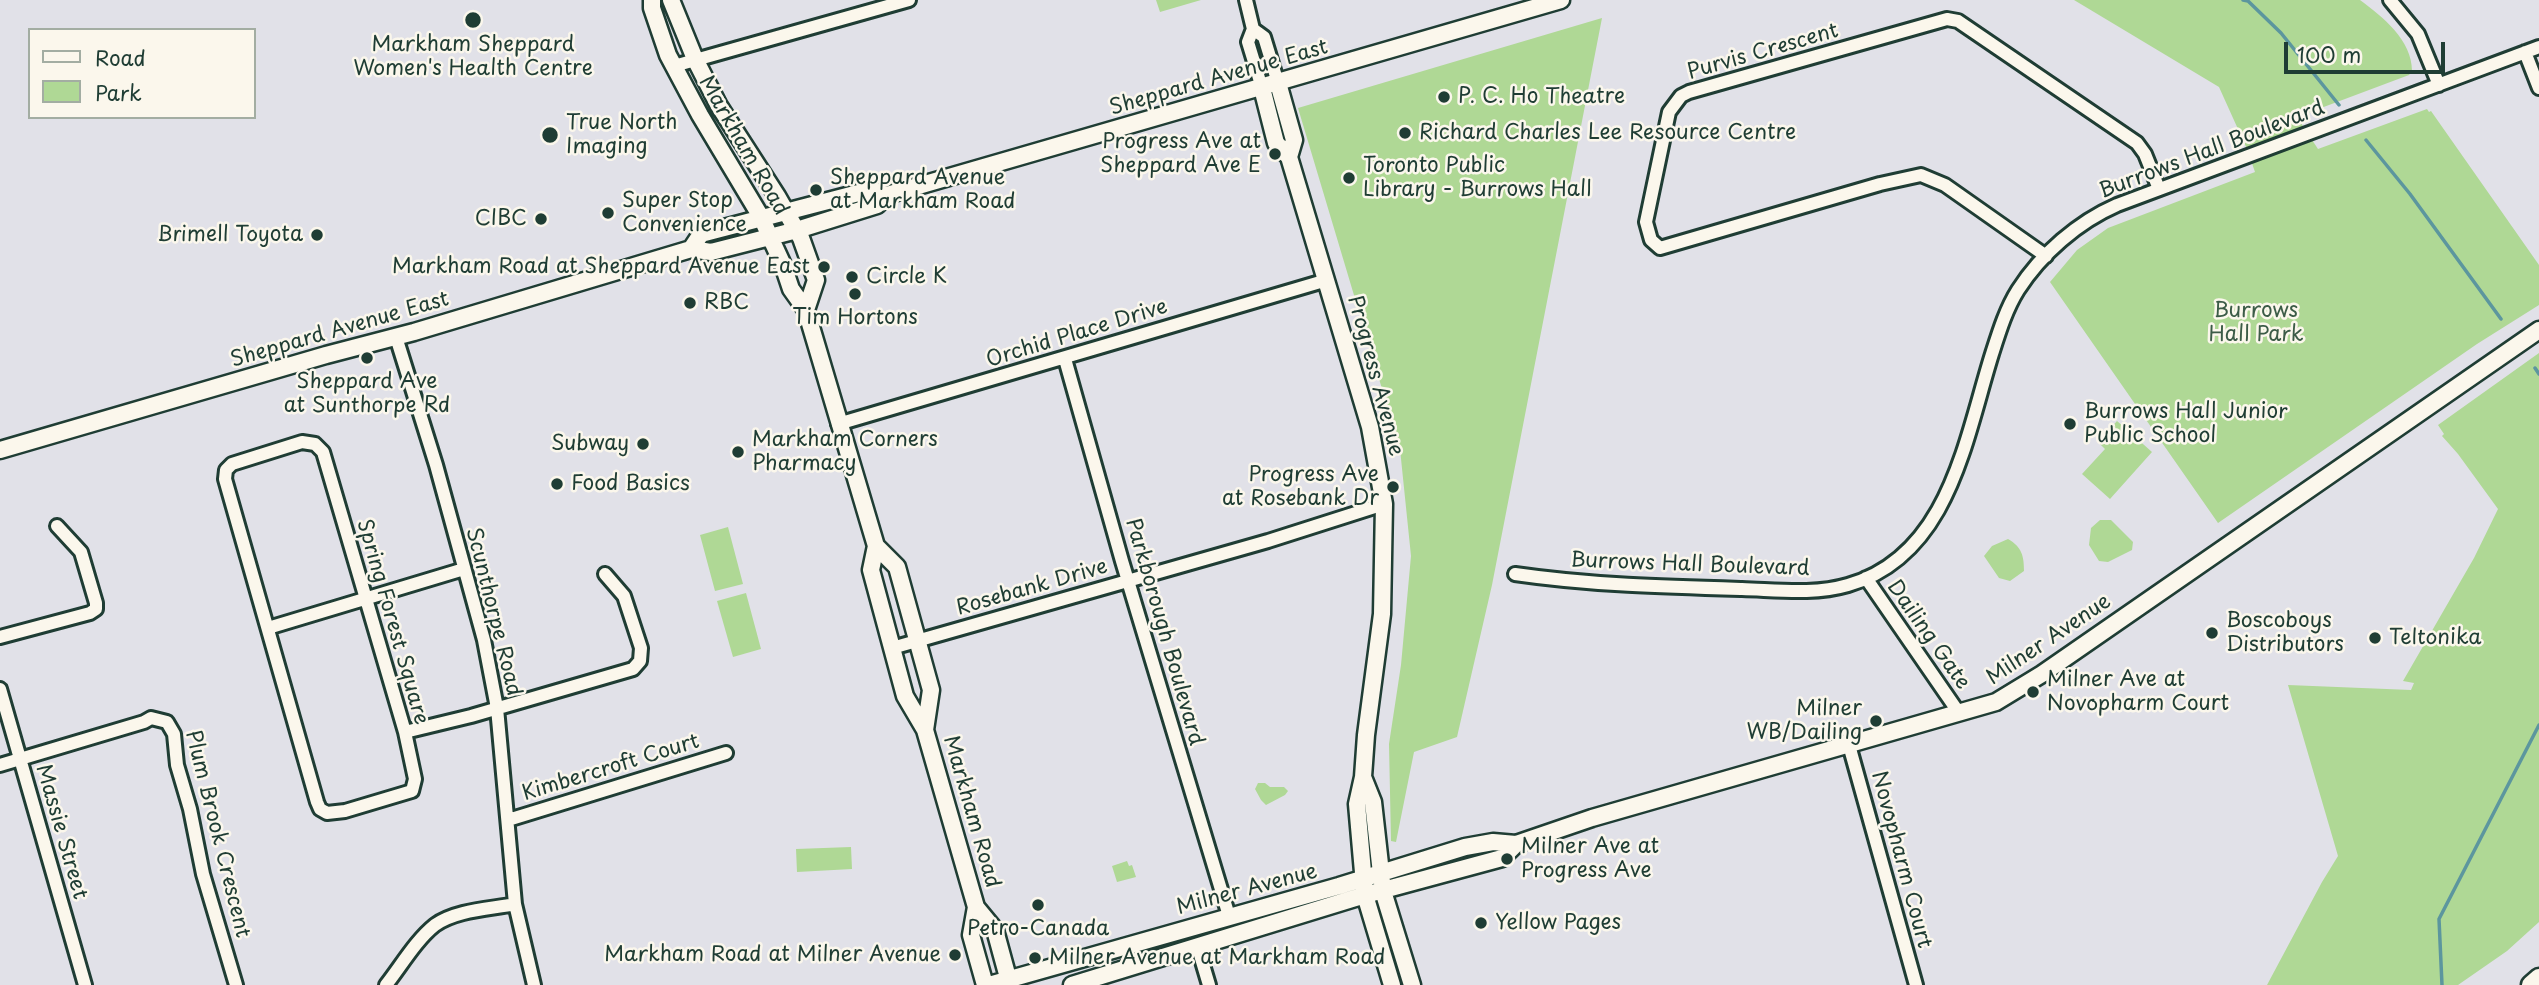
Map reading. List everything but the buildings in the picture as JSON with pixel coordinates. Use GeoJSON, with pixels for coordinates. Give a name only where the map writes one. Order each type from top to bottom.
{"type":"FeatureCollection","features":[{"type":"Feature","properties":{"kind":"highway"},"geometry":{"type":"LineString","coordinates":[[2531,985],[2539,978]]}},
{"type":"Feature","properties":{"kind":"main road","name":"Markham Road"},"geometry":{"type":"LineString","coordinates":[[652,0],[652,8],[674,66],[761,217],[791,289],[806,310],[876,546],[871,570],[905,696],[925,730],[976,907],[996,930],[1009,982]]}},
{"type":"Feature","properties":{"kind":"main road","name":"Markham Road"},"geometry":{"type":"LineString","coordinates":[[671,0],[695,59],[719,106],[797,230],[816,280],[806,310]]}},
{"type":"Feature","properties":{"kind":"main road","name":"Sheppard Avenue East"},"geometry":{"type":"LineString","coordinates":[[0,450],[396,337],[691,249],[711,252],[797,230],[877,205],[887,195],[1561,0]]}},
{"type":"Feature","properties":{"kind":"main road","name":"Progress Avenue"},"geometry":{"type":"LineString","coordinates":[[1278,83],[1294,140],[1289,157]]}},
{"type":"Feature","properties":{"kind":"main road","name":"Progress Avenue"},"geometry":{"type":"LineString","coordinates":[[1262,88],[1276,143],[1289,157],[1327,279],[1370,427],[1384,504],[1382,614],[1363,778],[1357,804],[1365,895],[1392,985]]}},
{"type":"Feature","properties":{"kind":"main road","name":"Sheppard Avenue East"},"geometry":{"type":"LineString","coordinates":[[691,249],[701,234],[785,210],[870,190],[887,195]]}},
{"type":"Feature","properties":{"kind":"main road","name":"Milner Avenue"},"geometry":{"type":"LineString","coordinates":[[987,985],[1009,982],[1465,848],[1493,842],[1516,844],[1592,818],[1996,702],[2042,674],[2539,330]]}},
{"type":"Feature","properties":{"kind":"main road","name":"Markham Road"},"geometry":{"type":"LineString","coordinates":[[876,546],[897,566],[931,690],[925,730]]}},
{"type":"Feature","properties":{"kind":"main road","name":"Progress Avenue"},"geometry":{"type":"LineString","coordinates":[[1363,778],[1373,802],[1383,891],[1412,985]]}},
{"type":"Feature","properties":{"kind":"main road","name":"Milner Avenue"},"geometry":{"type":"LineString","coordinates":[[1072,985],[1365,895],[1502,858],[1516,844]]}},
{"type":"Feature","properties":{"kind":"main road","name":"Markham Road"},"geometry":{"type":"LineString","coordinates":[[976,907],[971,935],[987,985]]}},
{"type":"Feature","properties":{"kind":"street"},"geometry":{"type":"LineString","coordinates":[[674,66],[909,0]]}},
{"type":"Feature","properties":{"kind":"street"},"geometry":{"type":"LineString","coordinates":[[1246,0],[1253,29],[1248,42],[1262,88]]}},
{"type":"Feature","properties":{"kind":"street"},"geometry":{"type":"LineString","coordinates":[[2390,0],[2418,34],[2439,85]]}},
{"type":"Feature","properties":{"kind":"street","name":"Purvis Crescent"},"geometry":{"type":"LineString","coordinates":[[2046,256],[1945,185],[1921,175],[1887,182],[1660,248],[1651,240],[1646,222],[1669,112],[1681,96],[1689,92],[1947,19],[1958,21],[2137,143],[2145,154],[2159,189]]}},
{"type":"Feature","properties":{"kind":"street"},"geometry":{"type":"LineString","coordinates":[[1253,29],[1264,37],[1278,83]]}},
{"type":"Feature","properties":{"kind":"street","name":"Burrows Hall Boulevard"},"geometry":{"type":"LineString","coordinates":[[1515,574],[1660,587],[1803,591],[1835,588],[1866,578],[1888,566],[1911,547],[1940,509],[1955,471],[2001,326],[2018,290],[2046,256],[2100,213],[2539,47]]}},
{"type":"Feature","properties":{"kind":"street"},"geometry":{"type":"LineString","coordinates":[[2525,52],[2539,88]]}},
{"type":"Feature","properties":{"kind":"street","name":"Orchid Place Drive"},"geometry":{"type":"LineString","coordinates":[[838,424],[1065,359],[1327,279]]}},
{"type":"Feature","properties":{"kind":"street","name":"Scunthorpe Road"},"geometry":{"type":"LineString","coordinates":[[396,337],[436,465],[484,640],[497,708],[515,904],[534,985]]}},
{"type":"Feature","properties":{"kind":"street","name":"Parkborough Boulevard"},"geometry":{"type":"LineString","coordinates":[[1065,359],[1128,581],[1229,916]]}},
{"type":"Feature","properties":{"kind":"street","name":"Spring Forest Square"},"geometry":{"type":"LineString","coordinates":[[302,442],[315,444],[323,452],[405,732],[415,779],[412,792],[345,811],[327,813],[320,808],[268,628],[225,480],[226,470],[232,464],[302,442]]}},
{"type":"Feature","properties":{"kind":"street","name":"Rosebank Drive"},"geometry":{"type":"LineString","coordinates":[[892,648],[1268,541],[1384,504]]}},
{"type":"Feature","properties":{"kind":"street"},"geometry":{"type":"LineString","coordinates":[[0,637],[96,609],[81,552],[57,526]]}},
{"type":"Feature","properties":{"kind":"street"},"geometry":{"type":"LineString","coordinates":[[268,628],[464,569]]}},
{"type":"Feature","properties":{"kind":"street"},"geometry":{"type":"LineString","coordinates":[[405,732],[633,669],[640,661],[641,648],[624,596],[605,574]]}},
{"type":"Feature","properties":{"kind":"street","name":"Dailing Gate"},"geometry":{"type":"LineString","coordinates":[[1866,578],[1959,713]]}},
{"type":"Feature","properties":{"kind":"street","name":"Massie Street"},"geometry":{"type":"LineString","coordinates":[[0,689],[85,985]]}},
{"type":"Feature","properties":{"kind":"street","name":"Plum Brook Crescent"},"geometry":{"type":"LineString","coordinates":[[20,759],[151,718],[162,719],[171,726],[177,765],[190,809],[203,874],[236,985]]}},
{"type":"Feature","properties":{"kind":"street","name":"Novopharm Court"},"geometry":{"type":"LineString","coordinates":[[1849,745],[1916,985]]}},
{"type":"Feature","properties":{"kind":"street","name":"Kimbercroft Court"},"geometry":{"type":"LineString","coordinates":[[508,820],[726,753]]}},
{"type":"Feature","properties":{"kind":"street"},"geometry":{"type":"LineString","coordinates":[[0,765],[20,759]]}},
{"type":"Feature","properties":{"kind":"street"},"geometry":{"type":"LineString","coordinates":[[386,985],[424,936],[437,924],[465,914],[515,904]]}},
{"type":"Feature","properties":{"kind":"street"},"geometry":{"type":"LineString","coordinates":[[1198,948],[1209,985]]}},
{"type":"Feature","properties":{"kind":"green space"},"geometry":{"type":"Polygon","coordinates":[[[1156,0],[1201,0],[1160,12],[1156,0]]]}},
{"type":"Feature","properties":{"kind":"green space","name":"Burrows Hall Park"},"geometry":{"type":"Polygon","coordinates":[[[2074,0],[2360,0],[2387,22],[2402,39],[2411,60],[2412,71],[2409,75],[2297,117],[2318,149],[2427,109],[2431,111],[2539,265],[2539,305],[2477,344],[2218,523],[2050,282],[2077,250],[2108,228],[2255,172],[2219,87],[2074,0]]]}},
{"type":"Feature","properties":{"kind":"green space"},"geometry":{"type":"Polygon","coordinates":[[[1602,18],[1492,585],[1457,737],[1414,752],[1396,842],[1391,841],[1389,744],[1401,665],[1411,556],[1400,449],[1298,108],[1602,18]]]}},
{"type":"Feature","properties":{"kind":"green space"},"geometry":{"type":"Polygon","coordinates":[[[2539,353],[2539,922],[2507,951],[2458,985],[2267,985],[2338,856],[2288,685],[2411,690],[2414,683],[2403,681],[2474,558],[2498,509],[2442,436],[2444,434],[2438,425],[2539,353]]]}},
{"type":"Feature","properties":{"kind":"green space"},"geometry":{"type":"Polygon","coordinates":[[[2117,421],[2152,452],[2110,499],[2082,474],[2105,449],[2098,442],[2117,421]]]}},
{"type":"Feature","properties":{"kind":"green space"},"geometry":{"type":"Polygon","coordinates":[[[2100,520],[2111,520],[2133,542],[2132,550],[2108,562],[2099,561],[2089,545],[2091,528],[2100,520]]]}},
{"type":"Feature","properties":{"kind":"green space"},"geometry":{"type":"Polygon","coordinates":[[[728,527],[743,584],[715,591],[700,535],[728,527]]]}},
{"type":"Feature","properties":{"kind":"green space"},"geometry":{"type":"Polygon","coordinates":[[[2008,539],[2019,549],[2024,566],[2024,571],[2010,581],[1999,578],[1984,556],[1992,546],[2008,539]]]}},
{"type":"Feature","properties":{"kind":"green space"},"geometry":{"type":"Polygon","coordinates":[[[746,593],[761,649],[733,657],[717,601],[746,593]]]}},
{"type":"Feature","properties":{"kind":"green space"},"geometry":{"type":"Polygon","coordinates":[[[1258,783],[1265,783],[1270,787],[1284,787],[1288,791],[1266,805],[1255,789],[1258,783]]]}},
{"type":"Feature","properties":{"kind":"green space"},"geometry":{"type":"Polygon","coordinates":[[[851,847],[852,869],[797,872],[796,849],[851,847]]]}},
{"type":"Feature","properties":{"kind":"green space"},"geometry":{"type":"Polygon","coordinates":[[[1127,861],[1129,866],[1132,865],[1136,877],[1117,882],[1112,866],[1127,861]]]}},
{"type":"Feature","properties":{"kind":"waterway"},"geometry":{"type":"LineString","coordinates":[[2243,0],[2248,1],[2281,33],[2339,105]]}},
{"type":"Feature","properties":{"kind":"waterway"},"geometry":{"type":"LineString","coordinates":[[2366,140],[2410,194],[2501,319]]}},
{"type":"Feature","properties":{"kind":"waterway"},"geometry":{"type":"LineString","coordinates":[[2535,368],[2539,374]]}},
{"type":"Feature","properties":{"kind":"waterway"},"geometry":{"type":"LineString","coordinates":[[2442,985],[2439,919],[2539,725]]}},
{"type":"Feature","properties":{"kind":"place","name":"Markham Sheppard Women's Health Centre"},"geometry":{"type":"Point","coordinates":[473,20]}},
{"type":"Feature","properties":{"kind":"place","name":"P. C. Ho Theatre"},"geometry":{"type":"Point","coordinates":[1444,97]}},
{"type":"Feature","properties":{"kind":"place","name":"Richard Charles Lee Resource Centre"},"geometry":{"type":"Point","coordinates":[1405,133]}},
{"type":"Feature","properties":{"kind":"place","name":"True North Imaging"},"geometry":{"type":"Point","coordinates":[550,135]}},
{"type":"Feature","properties":{"kind":"place","name":"Progress Ave at Sheppard Ave E"},"geometry":{"type":"Point","coordinates":[1275,154]}},
{"type":"Feature","properties":{"kind":"place","name":"Toronto Public Library - Burrows Hall"},"geometry":{"type":"Point","coordinates":[1349,178]}},
{"type":"Feature","properties":{"kind":"place","name":"Sheppard Avenue at Markham Road"},"geometry":{"type":"Point","coordinates":[816,190]}},
{"type":"Feature","properties":{"kind":"place","name":"Super Stop Convenience"},"geometry":{"type":"Point","coordinates":[608,213]}},
{"type":"Feature","properties":{"kind":"place","name":"CIBC"},"geometry":{"type":"Point","coordinates":[541,219]}},
{"type":"Feature","properties":{"kind":"place","name":"Brimell Toyota"},"geometry":{"type":"Point","coordinates":[317,235]}},
{"type":"Feature","properties":{"kind":"place","name":"Markham Road at Sheppard Avenue East"},"geometry":{"type":"Point","coordinates":[824,267]}},
{"type":"Feature","properties":{"kind":"place","name":"Circle K"},"geometry":{"type":"Point","coordinates":[852,277]}},
{"type":"Feature","properties":{"kind":"place","name":"Tim Hortons"},"geometry":{"type":"Point","coordinates":[855,294]}},
{"type":"Feature","properties":{"kind":"place","name":"RBC"},"geometry":{"type":"Point","coordinates":[690,303]}},
{"type":"Feature","properties":{"kind":"place","name":"Sheppard Ave at Sunthorpe Rd"},"geometry":{"type":"Point","coordinates":[367,358]}},
{"type":"Feature","properties":{"kind":"place","name":"Burrows Hall Junior Public School"},"geometry":{"type":"Point","coordinates":[2070,424]}},
{"type":"Feature","properties":{"kind":"place","name":"Subway"},"geometry":{"type":"Point","coordinates":[643,444]}},
{"type":"Feature","properties":{"kind":"place","name":"Markham Corners Pharmacy"},"geometry":{"type":"Point","coordinates":[738,452]}},
{"type":"Feature","properties":{"kind":"place","name":"Food Basics"},"geometry":{"type":"Point","coordinates":[557,484]}},
{"type":"Feature","properties":{"kind":"place","name":"Progress Ave at Rosebank Dr"},"geometry":{"type":"Point","coordinates":[1393,487]}},
{"type":"Feature","properties":{"kind":"place","name":"Boscoboys Distributors"},"geometry":{"type":"Point","coordinates":[2212,633]}},
{"type":"Feature","properties":{"kind":"place","name":"Teltonika"},"geometry":{"type":"Point","coordinates":[2375,638]}},
{"type":"Feature","properties":{"kind":"place","name":"Milner Ave at Novopharm Court"},"geometry":{"type":"Point","coordinates":[2033,692]}},
{"type":"Feature","properties":{"kind":"place","name":"Milner WB/Dailing"},"geometry":{"type":"Point","coordinates":[1876,721]}},
{"type":"Feature","properties":{"kind":"place","name":"Milner Ave at Progress Ave"},"geometry":{"type":"Point","coordinates":[1507,859]}},
{"type":"Feature","properties":{"kind":"place","name":"Petro-Canada"},"geometry":{"type":"Point","coordinates":[1038,905]}},
{"type":"Feature","properties":{"kind":"place","name":"Yellow Pages"},"geometry":{"type":"Point","coordinates":[1481,923]}},
{"type":"Feature","properties":{"kind":"place","name":"Markham Road at Milner Avenue"},"geometry":{"type":"Point","coordinates":[955,955]}},
{"type":"Feature","properties":{"kind":"place","name":"Milner Avenue at Markham Road"},"geometry":{"type":"Point","coordinates":[1035,958]}}]}
